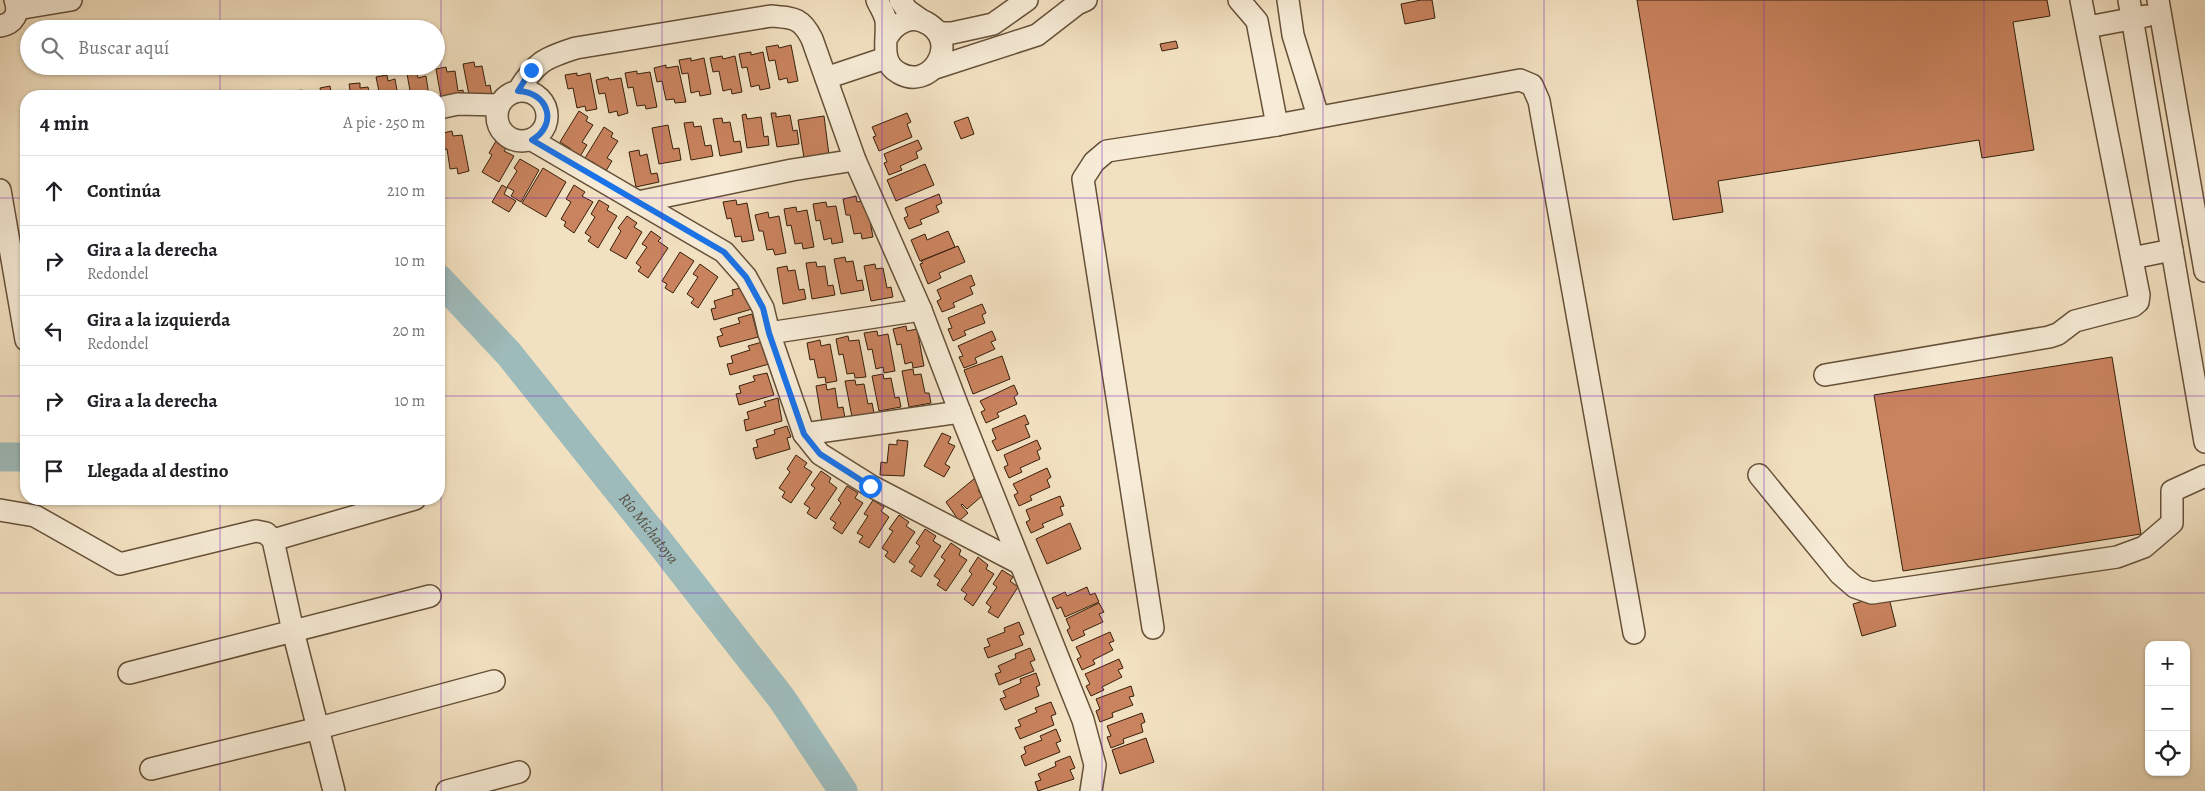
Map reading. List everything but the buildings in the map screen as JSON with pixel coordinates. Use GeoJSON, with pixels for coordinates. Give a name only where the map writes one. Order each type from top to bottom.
{"type":"FeatureCollection","features":[{"type":"Feature","properties":{"kind":"street"},"geometry":{"type":"LineString","coordinates":[[0,26],[10,23],[14,19],[16,4],[71,0]]}},
{"type":"Feature","properties":{"kind":"street"},"geometry":{"type":"LineString","coordinates":[[877,0],[886,20],[886,48],[891,67],[908,77],[918,77],[927,74],[935,68],[1037,35],[1077,4],[1086,0]]}},
{"type":"Feature","properties":{"kind":"street"},"geometry":{"type":"LineString","coordinates":[[900,0],[907,10],[931,27],[942,51],[940,60],[935,68]]}},
{"type":"Feature","properties":{"kind":"street"},"geometry":{"type":"LineString","coordinates":[[886,48],[890,31],[906,20],[952,33],[993,24],[1027,0]]}},
{"type":"Feature","properties":{"kind":"street"},"geometry":{"type":"LineString","coordinates":[[1239,0],[1257,21],[1277,125]]}},
{"type":"Feature","properties":{"kind":"street"},"geometry":{"type":"LineString","coordinates":[[1825,375],[2049,337],[2058,334],[2075,321],[2133,306],[2138,302],[2140,295],[2088,27],[2081,0]]}},
{"type":"Feature","properties":{"kind":"street"},"geometry":{"type":"LineString","coordinates":[[2088,27],[2131,9],[2159,7],[2205,270]]}},
{"type":"Feature","properties":{"kind":"street"},"geometry":{"type":"LineString","coordinates":[[1257,21],[1288,8],[1318,116]]}},
{"type":"Feature","properties":{"kind":"street"},"geometry":{"type":"LineString","coordinates":[[2131,9],[2205,442]]}},
{"type":"Feature","properties":{"kind":"street"},"geometry":{"type":"LineString","coordinates":[[518,91],[531,70],[550,56],[576,48],[771,16],[792,18],[805,25],[855,160],[921,310],[1019,563],[1083,720],[1095,765],[1091,791]]}},
{"type":"Feature","properties":{"kind":"street"},"geometry":{"type":"LineString","coordinates":[[826,78],[886,48]]}},
{"type":"Feature","properties":{"kind":"street"},"geometry":{"type":"LineString","coordinates":[[1153,628],[1083,179],[1094,162],[1107,151],[1277,125],[1520,80],[1532,85],[1539,101],[1634,633]]}},
{"type":"Feature","properties":{"kind":"street"},"geometry":{"type":"LineString","coordinates":[[532,140],[544,129],[547,114],[540,99],[534,94],[518,91],[510,94],[499,105],[497,121],[504,134],[517,141],[532,140],[724,252],[746,277],[763,308],[769,333],[804,434],[820,454],[870,486],[1019,563]]}},
{"type":"Feature","properties":{"kind":"street"},"geometry":{"type":"LineString","coordinates":[[445,107],[458,104],[499,105]]}},
{"type":"Feature","properties":{"kind":"street"},"geometry":{"type":"LineString","coordinates":[[638,202],[792,170],[855,160]]}},
{"type":"Feature","properties":{"kind":"street"},"geometry":{"type":"LineString","coordinates":[[0,190],[8,285],[20,322]]}},
{"type":"Feature","properties":{"kind":"street"},"geometry":{"type":"LineString","coordinates":[[2132,258],[2172,250]]}},
{"type":"Feature","properties":{"kind":"street"},"geometry":{"type":"LineString","coordinates":[[769,333],[921,310]]}},
{"type":"Feature","properties":{"kind":"street"},"geometry":{"type":"LineString","coordinates":[[804,434],[960,412]]}},
{"type":"Feature","properties":{"kind":"street"},"geometry":{"type":"LineString","coordinates":[[1759,475],[1840,574],[1855,587],[1872,593],[2117,557],[2144,547],[2172,522],[2172,491],[2205,476]]}},
{"type":"Feature","properties":{"kind":"street"},"geometry":{"type":"LineString","coordinates":[[273,540],[394,505]]}},
{"type":"Feature","properties":{"kind":"street"},"geometry":{"type":"LineString","coordinates":[[0,510],[35,516],[120,564]]}},
{"type":"Feature","properties":{"kind":"street"},"geometry":{"type":"LineString","coordinates":[[98,573],[120,564],[256,531],[266,533],[273,540],[293,631],[334,791]]}},
{"type":"Feature","properties":{"kind":"street"},"geometry":{"type":"LineString","coordinates":[[129,673],[430,596]]}},
{"type":"Feature","properties":{"kind":"street"},"geometry":{"type":"LineString","coordinates":[[152,769],[319,728],[494,681]]}},
{"type":"Feature","properties":{"kind":"street"},"geometry":{"type":"LineString","coordinates":[[447,791],[519,772]]}},
{"type":"Feature","properties":{"kind":"waterway","name":"Río Michatoya"},"geometry":{"type":"LineString","coordinates":[[445,285],[509,354],[657,539],[782,699],[843,791]]}},
{"type":"Feature","properties":{"kind":"waterway","name":"Río Michatoya"},"geometry":{"type":"LineString","coordinates":[[0,457],[20,457]]}},
{"type":"Feature","properties":{"kind":"route"},"geometry":{"type":"LineString","coordinates":[[531,70],[518,91],[534,94],[545,106],[547,114],[547,122],[544,129],[539,136],[532,140],[724,252],[746,277],[763,308],[769,333],[804,434],[820,454],[870,486]]}}]}
